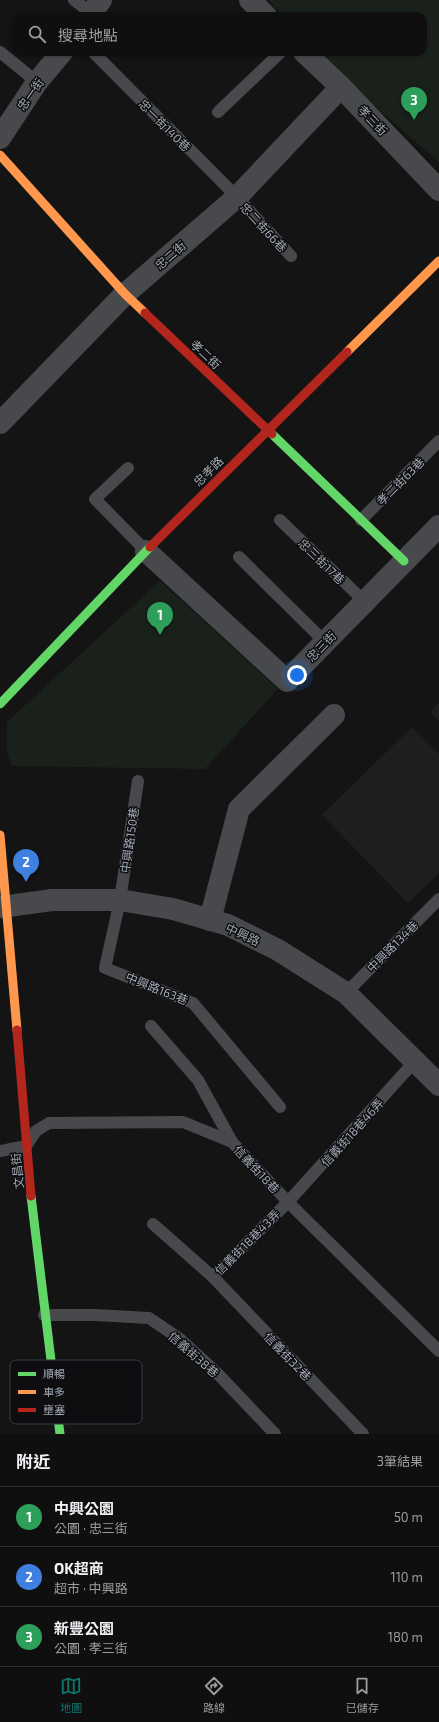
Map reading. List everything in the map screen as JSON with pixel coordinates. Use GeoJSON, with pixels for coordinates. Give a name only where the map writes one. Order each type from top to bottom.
{"type":"FeatureCollection","features":[{"type":"Feature","properties":{"kind":"street"},"geometry":{"type":"LineString","coordinates":[[250,0],[262,12]]}},
{"type":"Feature","properties":{"kind":"street","name":"忠一街"},"geometry":{"type":"LineString","coordinates":[[0,138],[37,82],[59,56]]}},
{"type":"Feature","properties":{"kind":"street","name":"孝三街"},"geometry":{"type":"LineString","coordinates":[[308,56],[341,87],[439,190]]}},
{"type":"Feature","properties":{"kind":"street","name":"忠二街"},"geometry":{"type":"LineString","coordinates":[[0,423],[125,294],[237,197],[341,87]]}},
{"type":"Feature","properties":{"kind":"street","name":"孝二街"},"geometry":{"type":"LineString","coordinates":[[0,155],[125,294],[268,429],[404,561]]}},
{"type":"Feature","properties":{"kind":"street","name":"忠孝路"},"geometry":{"type":"LineString","coordinates":[[0,704],[146,551],[439,261]]}},
{"type":"Feature","properties":{"kind":"street","name":"忠三街"},"geometry":{"type":"LineString","coordinates":[[146,551],[287,681],[439,526]]}},
{"type":"Feature","properties":{"kind":"street"},"geometry":{"type":"LineString","coordinates":[[210,920],[239,809],[334,715]]}},
{"type":"Feature","properties":{"kind":"street"},"geometry":{"type":"LineString","coordinates":[[0,835],[4,906]]}},
{"type":"Feature","properties":{"kind":"street","name":"中興路"},"geometry":{"type":"LineString","coordinates":[[4,906],[52,900],[120,900],[172,909],[228,925],[278,950],[346,993],[439,1085]]}},
{"type":"Feature","properties":{"kind":"street","name":"文昌街"},"geometry":{"type":"LineString","coordinates":[[4,906],[26,1146],[50,1360]]}},
{"type":"Feature","properties":{"kind":"street","name":"文昌街"},"geometry":{"type":"LineString","coordinates":[[59,1424],[60,1434]]}},
{"type":"Feature","properties":{"kind":"lane"},"geometry":{"type":"LineString","coordinates":[[74,0],[94,10]]}},
{"type":"Feature","properties":{"kind":"lane"},"geometry":{"type":"LineString","coordinates":[[0,52],[37,82]]}},
{"type":"Feature","properties":{"kind":"lane","name":"忠一街140巷"},"geometry":{"type":"LineString","coordinates":[[96,56],[237,197]]}},
{"type":"Feature","properties":{"kind":"lane"},"geometry":{"type":"LineString","coordinates":[[218,112],[277,56]]}},
{"type":"Feature","properties":{"kind":"lane","name":"忠二街66巷"},"geometry":{"type":"LineString","coordinates":[[237,197],[291,256]]}},
{"type":"Feature","properties":{"kind":"lane","name":"孝二街63巷"},"geometry":{"type":"LineString","coordinates":[[361,520],[439,441]]}},
{"type":"Feature","properties":{"kind":"lane"},"geometry":{"type":"LineString","coordinates":[[128,468],[95,499],[146,551]]}},
{"type":"Feature","properties":{"kind":"lane","name":"忠三街17巷"},"geometry":{"type":"LineString","coordinates":[[280,520],[365,602]]}},
{"type":"Feature","properties":{"kind":"lane"},"geometry":{"type":"LineString","coordinates":[[239,557],[325,642]]}},
{"type":"Feature","properties":{"kind":"lane","name":"中興路150巷"},"geometry":{"type":"LineString","coordinates":[[120,900],[138,781]]}},
{"type":"Feature","properties":{"kind":"lane","name":"中興路134巷"},"geometry":{"type":"LineString","coordinates":[[346,993],[439,899]]}},
{"type":"Feature","properties":{"kind":"lane","name":"中興路163巷"},"geometry":{"type":"LineString","coordinates":[[120,900],[105,968],[193,1003],[280,1107]]}},
{"type":"Feature","properties":{"kind":"lane"},"geometry":{"type":"LineString","coordinates":[[152,1026],[198,1080],[232,1142]]}},
{"type":"Feature","properties":{"kind":"lane","name":"信義街18巷46弄"},"geometry":{"type":"LineString","coordinates":[[288,1202],[415,1062]]}},
{"type":"Feature","properties":{"kind":"lane","name":"信義街18巷"},"geometry":{"type":"LineString","coordinates":[[26,1146],[36,1131],[49,1123],[103,1121],[183,1122],[232,1142],[288,1202],[439,1352]]}},
{"type":"Feature","properties":{"kind":"lane"},"geometry":{"type":"LineString","coordinates":[[0,1151],[26,1146]]}},
{"type":"Feature","properties":{"kind":"lane","name":"信義街18巷43弄"},"geometry":{"type":"LineString","coordinates":[[153,1224],[213,1277],[288,1202]]}},
{"type":"Feature","properties":{"kind":"lane","name":"信義街32巷"},"geometry":{"type":"LineString","coordinates":[[213,1277],[363,1434]]}},
{"type":"Feature","properties":{"kind":"lane","name":"信義街38巷"},"geometry":{"type":"LineString","coordinates":[[44,1315],[95,1315],[149,1318],[180,1339],[217,1373],[275,1434]]}},
{"type":"Feature","properties":{"kind":"shaded area"},"geometry":{"type":"Polygon","coordinates":[[[268,0],[439,0],[439,162],[341,77],[321,56],[427,56],[427,12],[279,12],[268,0]]]}},
{"type":"Feature","properties":{"kind":"shaded area"},"geometry":{"type":"Polygon","coordinates":[[[160,581],[278,689],[205,769],[12,766],[7,753],[7,722],[160,581]]]}},
{"type":"Feature","properties":{"kind":"shaded area"},"geometry":{"type":"Polygon","coordinates":[[[439,702],[439,721],[430,712],[439,702]]]}},
{"type":"Feature","properties":{"kind":"shaded area"},"geometry":{"type":"Polygon","coordinates":[[[412,727],[439,754],[439,873],[408,903],[322,815],[412,727]]]}},
{"type":"Feature","properties":{"kind":"traffic: fast"},"geometry":{"type":"LineString","coordinates":[[272,434],[404,561]]}},
{"type":"Feature","properties":{"kind":"traffic: fast"},"geometry":{"type":"LineString","coordinates":[[0,704],[150,547]]}},
{"type":"Feature","properties":{"kind":"traffic: fast"},"geometry":{"type":"LineString","coordinates":[[31,1196],[51,1360]]}},
{"type":"Feature","properties":{"kind":"traffic: fast"},"geometry":{"type":"LineString","coordinates":[[59,1424],[60,1434]]}},
{"type":"Feature","properties":{"kind":"traffic: slow"},"geometry":{"type":"LineString","coordinates":[[0,155],[125,294],[145,313]]}},
{"type":"Feature","properties":{"kind":"traffic: slow"},"geometry":{"type":"LineString","coordinates":[[347,352],[439,261]]}},
{"type":"Feature","properties":{"kind":"traffic: slow"},"geometry":{"type":"LineString","coordinates":[[0,835],[17,1030]]}},
{"type":"Feature","properties":{"kind":"traffic: jam"},"geometry":{"type":"LineString","coordinates":[[145,313],[272,434]]}},
{"type":"Feature","properties":{"kind":"traffic: jam"},"geometry":{"type":"LineString","coordinates":[[150,547],[347,352]]}},
{"type":"Feature","properties":{"kind":"traffic: jam"},"geometry":{"type":"LineString","coordinates":[[17,1030],[31,1196]]}},
{"type":"Feature","properties":{"kind":"place","name":"新豐公園"},"geometry":{"type":"Point","coordinates":[414,120]}},
{"type":"Feature","properties":{"kind":"place","name":"中興公園"},"geometry":{"type":"Point","coordinates":[160,635]}},
{"type":"Feature","properties":{"kind":"place","name":"OK超商"},"geometry":{"type":"Point","coordinates":[26,882]}}]}
